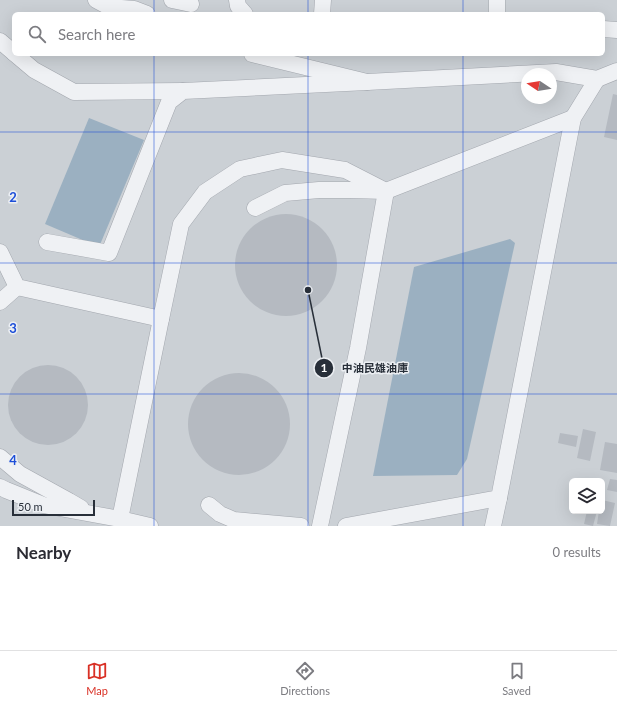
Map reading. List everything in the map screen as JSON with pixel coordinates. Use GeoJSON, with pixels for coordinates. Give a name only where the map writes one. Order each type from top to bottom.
{"type":"FeatureCollection","features":[{"type":"Feature","properties":{"kind":"street"},"geometry":{"type":"LineString","coordinates":[[96,0],[109,7],[134,9],[142,12]]}},
{"type":"Feature","properties":{"kind":"street"},"geometry":{"type":"LineString","coordinates":[[172,0],[191,6]]}},
{"type":"Feature","properties":{"kind":"street"},"geometry":{"type":"LineString","coordinates":[[237,0],[238,6],[243,12]]}},
{"type":"Feature","properties":{"kind":"street"},"geometry":{"type":"LineString","coordinates":[[322,0],[322,12]]}},
{"type":"Feature","properties":{"kind":"street"},"geometry":{"type":"LineString","coordinates":[[497,0],[497,12]]}},
{"type":"Feature","properties":{"kind":"street"},"geometry":{"type":"LineString","coordinates":[[605,29],[617,30]]}},
{"type":"Feature","properties":{"kind":"street"},"geometry":{"type":"LineString","coordinates":[[0,41],[12,52]]}},
{"type":"Feature","properties":{"kind":"street"},"geometry":{"type":"LineString","coordinates":[[16,56],[34,70],[74,92],[183,91],[556,72],[597,79],[617,71]]}},
{"type":"Feature","properties":{"kind":"street"},"geometry":{"type":"LineString","coordinates":[[260,56],[367,82]]}},
{"type":"Feature","properties":{"kind":"street"},"geometry":{"type":"LineString","coordinates":[[493,526],[573,118],[597,79]]}},
{"type":"Feature","properties":{"kind":"street"},"geometry":{"type":"LineString","coordinates":[[47,242],[109,253],[169,102],[183,91]]}},
{"type":"Feature","properties":{"kind":"street"},"geometry":{"type":"LineString","coordinates":[[255,208],[285,192],[319,190],[386,191],[573,118]]}},
{"type":"Feature","properties":{"kind":"street"},"geometry":{"type":"LineString","coordinates":[[120,519],[182,224],[205,192],[240,169],[282,160],[345,170],[386,191]]}},
{"type":"Feature","properties":{"kind":"street"},"geometry":{"type":"LineString","coordinates":[[320,526],[358,348],[386,191]]}},
{"type":"Feature","properties":{"kind":"street"},"geometry":{"type":"LineString","coordinates":[[0,252],[17,287]]}},
{"type":"Feature","properties":{"kind":"street"},"geometry":{"type":"LineString","coordinates":[[17,287],[161,319]]}},
{"type":"Feature","properties":{"kind":"street"},"geometry":{"type":"LineString","coordinates":[[0,302],[17,287]]}},
{"type":"Feature","properties":{"kind":"street"},"geometry":{"type":"LineString","coordinates":[[0,457],[20,474],[69,501],[89,514]]}},
{"type":"Feature","properties":{"kind":"street"},"geometry":{"type":"LineString","coordinates":[[0,487],[43,505],[150,526]]}},
{"type":"Feature","properties":{"kind":"street"},"geometry":{"type":"LineString","coordinates":[[346,526],[499,498]]}},
{"type":"Feature","properties":{"kind":"street"},"geometry":{"type":"LineString","coordinates":[[209,505],[220,514],[234,520],[301,526]]}},
{"type":"Feature","properties":{"kind":"shaded area"},"geometry":{"type":"Polygon","coordinates":[[[0,0],[617,0],[617,526],[0,526],[0,0]]]}},
{"type":"Feature","properties":{"kind":"water"},"geometry":{"type":"Polygon","coordinates":[[[89,118],[144,140],[99,247],[45,224],[89,118]]]}},
{"type":"Feature","properties":{"kind":"water"},"geometry":{"type":"Polygon","coordinates":[[[510,239],[515,243],[467,459],[457,475],[373,476],[414,267],[510,239]]]}},
{"type":"Feature","properties":{"kind":"building"},"geometry":{"type":"Polygon","coordinates":[[[613,94],[617,95],[617,140],[604,137],[613,94]]]}},
{"type":"Feature","properties":{"kind":"building"},"geometry":{"type":"Polygon","coordinates":[[[286,214],[305,218],[322,229],[333,246],[337,265],[333,284],[322,301],[305,312],[286,316],[267,312],[250,301],[239,284],[235,265],[239,246],[250,229],[267,218],[286,214]]]}},
{"type":"Feature","properties":{"kind":"building"},"geometry":{"type":"Polygon","coordinates":[[[48,365],[63,368],[76,377],[85,390],[88,405],[85,420],[76,433],[63,442],[48,445],[33,442],[20,433],[11,420],[8,405],[11,390],[20,377],[33,368],[48,365]]]}},
{"type":"Feature","properties":{"kind":"building"},"geometry":{"type":"Polygon","coordinates":[[[239,373],[258,377],[275,388],[286,405],[290,424],[286,443],[275,460],[258,471],[239,475],[220,471],[203,460],[192,443],[188,424],[192,405],[203,388],[220,377],[239,373]]]}},
{"type":"Feature","properties":{"kind":"building"},"geometry":{"type":"Polygon","coordinates":[[[583,429],[596,432],[590,461],[577,458],[583,429]]]}},
{"type":"Feature","properties":{"kind":"building"},"geometry":{"type":"Polygon","coordinates":[[[560,433],[578,436],[576,447],[558,443],[560,433]]]}},
{"type":"Feature","properties":{"kind":"building"},"geometry":{"type":"Polygon","coordinates":[[[605,442],[617,444],[617,473],[600,470],[605,442]]]}},
{"type":"Feature","properties":{"kind":"building"},"geometry":{"type":"Polygon","coordinates":[[[610,479],[617,480],[617,492],[607,490],[610,479]]]}},
{"type":"Feature","properties":{"kind":"building"},"geometry":{"type":"Polygon","coordinates":[[[605,501],[615,503],[610,526],[597,524],[599,514],[605,514],[605,501]]]}},
{"type":"Feature","properties":{"kind":"building"},"geometry":{"type":"Polygon","coordinates":[[[586,514],[596,514],[593,526],[584,524],[586,514]]]}},
{"type":"Feature","properties":{"kind":"place","name":"中油民雄油庫"},"geometry":{"type":"Point","coordinates":[308,290]}}]}
